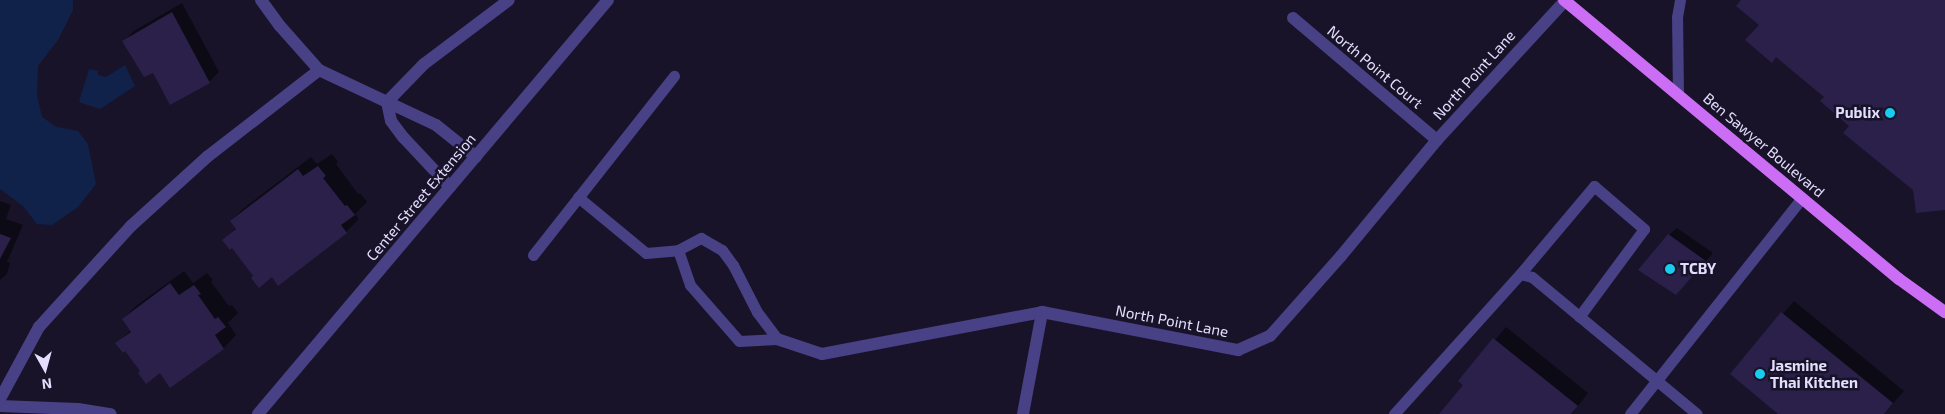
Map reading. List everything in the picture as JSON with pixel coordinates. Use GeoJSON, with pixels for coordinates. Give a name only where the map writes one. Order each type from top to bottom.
{"type":"FeatureCollection","features":[{"type":"Feature","properties":{"kind":"main road","name":"Ben Sawyer Boulevard"},"geometry":{"type":"LineString","coordinates":[[1564,0],[1899,279],[1945,312]]}},
{"type":"Feature","properties":{"kind":"street"},"geometry":{"type":"LineString","coordinates":[[261,0],[280,26],[319,70],[436,125],[476,158]]}},
{"type":"Feature","properties":{"kind":"street"},"geometry":{"type":"LineString","coordinates":[[387,102],[424,64],[509,0]]}},
{"type":"Feature","properties":{"kind":"street","name":"Center Street Extension"},"geometry":{"type":"LineString","coordinates":[[258,414],[608,0]]}},
{"type":"Feature","properties":{"kind":"street","name":"North Point Lane"},"geometry":{"type":"LineString","coordinates":[[777,339],[822,354],[1042,312],[1238,350],[1270,336],[1341,256],[1437,140],[1564,0]]}},
{"type":"Feature","properties":{"kind":"street","name":"North Point Court"},"geometry":{"type":"LineString","coordinates":[[1293,18],[1437,140]]}},
{"type":"Feature","properties":{"kind":"street"},"geometry":{"type":"LineString","coordinates":[[0,400],[39,327],[131,226],[207,157],[319,70]]}},
{"type":"Feature","properties":{"kind":"street"},"geometry":{"type":"LineString","coordinates":[[387,102],[391,121],[404,138],[450,187]]}},
{"type":"Feature","properties":{"kind":"street"},"geometry":{"type":"LineString","coordinates":[[1023,414],[1042,312]]}},
{"type":"Feature","properties":{"kind":"street"},"geometry":{"type":"LineString","coordinates":[[0,406],[78,409],[111,414]]}},
{"type":"Feature","properties":{"kind":"lane"},"geometry":{"type":"LineString","coordinates":[[1678,95],[1677,17],[1680,0]]}},
{"type":"Feature","properties":{"kind":"lane"},"geometry":{"type":"LineString","coordinates":[[534,254],[674,76]]}},
{"type":"Feature","properties":{"kind":"lane"},"geometry":{"type":"LineString","coordinates":[[1394,414],[1520,274],[1594,186],[1644,228],[1580,317]]}},
{"type":"Feature","properties":{"kind":"lane"},"geometry":{"type":"LineString","coordinates":[[578,197],[646,253],[678,250],[701,238],[722,250],[734,266],[757,312],[777,339]]}},
{"type":"Feature","properties":{"kind":"lane"},"geometry":{"type":"LineString","coordinates":[[1630,414],[1802,198]]}},
{"type":"Feature","properties":{"kind":"lane"},"geometry":{"type":"LineString","coordinates":[[678,250],[690,285],[739,341],[777,339]]}},
{"type":"Feature","properties":{"kind":"lane"},"geometry":{"type":"LineString","coordinates":[[1520,274],[1532,277],[1697,414]]}},
{"type":"Feature","properties":{"kind":"water"},"geometry":{"type":"Polygon","coordinates":[[[0,0],[73,0],[73,10],[58,40],[38,66],[37,95],[42,117],[57,127],[78,131],[88,144],[96,184],[78,207],[52,225],[37,224],[23,206],[0,189],[0,0]]]}},
{"type":"Feature","properties":{"kind":"water"},"geometry":{"type":"Polygon","coordinates":[[[125,65],[135,86],[100,109],[79,102],[89,69],[98,71],[98,75],[106,77],[125,65]]]}},
{"type":"Feature","properties":{"kind":"building","name":"Publix"},"geometry":{"type":"Polygon","coordinates":[[[1741,0],[1945,0],[1945,210],[1916,213],[1913,190],[1843,133],[1849,126],[1820,101],[1824,97],[1776,57],[1772,63],[1745,40],[1759,25],[1736,6],[1741,0]]]}},
{"type":"Feature","properties":{"kind":"building"},"geometry":{"type":"Polygon","coordinates":[[[172,12],[210,83],[170,105],[153,73],[144,77],[122,41],[172,12]]]}},
{"type":"Feature","properties":{"kind":"building"},"geometry":{"type":"Polygon","coordinates":[[[318,166],[326,176],[323,178],[345,206],[347,205],[355,215],[341,225],[347,233],[278,286],[272,277],[259,288],[251,278],[253,276],[232,248],[230,250],[222,240],[236,229],[230,221],[298,169],[303,176],[318,166]]]}},
{"type":"Feature","properties":{"kind":"building"},"geometry":{"type":"Polygon","coordinates":[[[0,234],[11,238],[0,259],[0,234]]]}},
{"type":"Feature","properties":{"kind":"building"},"geometry":{"type":"Polygon","coordinates":[[[1668,234],[1706,261],[1676,295],[1638,270],[1668,234]]]}},
{"type":"Feature","properties":{"kind":"building"},"geometry":{"type":"Polygon","coordinates":[[[170,283],[179,295],[194,285],[201,294],[198,295],[215,319],[218,317],[226,327],[215,335],[224,349],[170,388],[160,373],[146,384],[138,373],[140,371],[125,351],[123,353],[115,343],[131,332],[122,319],[170,283]]]}},
{"type":"Feature","properties":{"kind":"building"},"geometry":{"type":"Polygon","coordinates":[[[1781,312],[1893,403],[1884,414],[1778,414],[1730,374],[1781,312]]]}},
{"type":"Feature","properties":{"kind":"building"},"geometry":{"type":"Polygon","coordinates":[[[1493,338],[1578,406],[1571,414],[1439,414],[1463,385],[1458,381],[1493,338]]]}},
{"type":"Feature","properties":{"kind":"place","name":"Publix"},"geometry":{"type":"Point","coordinates":[1890,113]}},
{"type":"Feature","properties":{"kind":"place","name":"TCBY"},"geometry":{"type":"Point","coordinates":[1670,269]}},
{"type":"Feature","properties":{"kind":"place","name":"Jasmine Thai Kitchen"},"geometry":{"type":"Point","coordinates":[1760,374]}}]}
